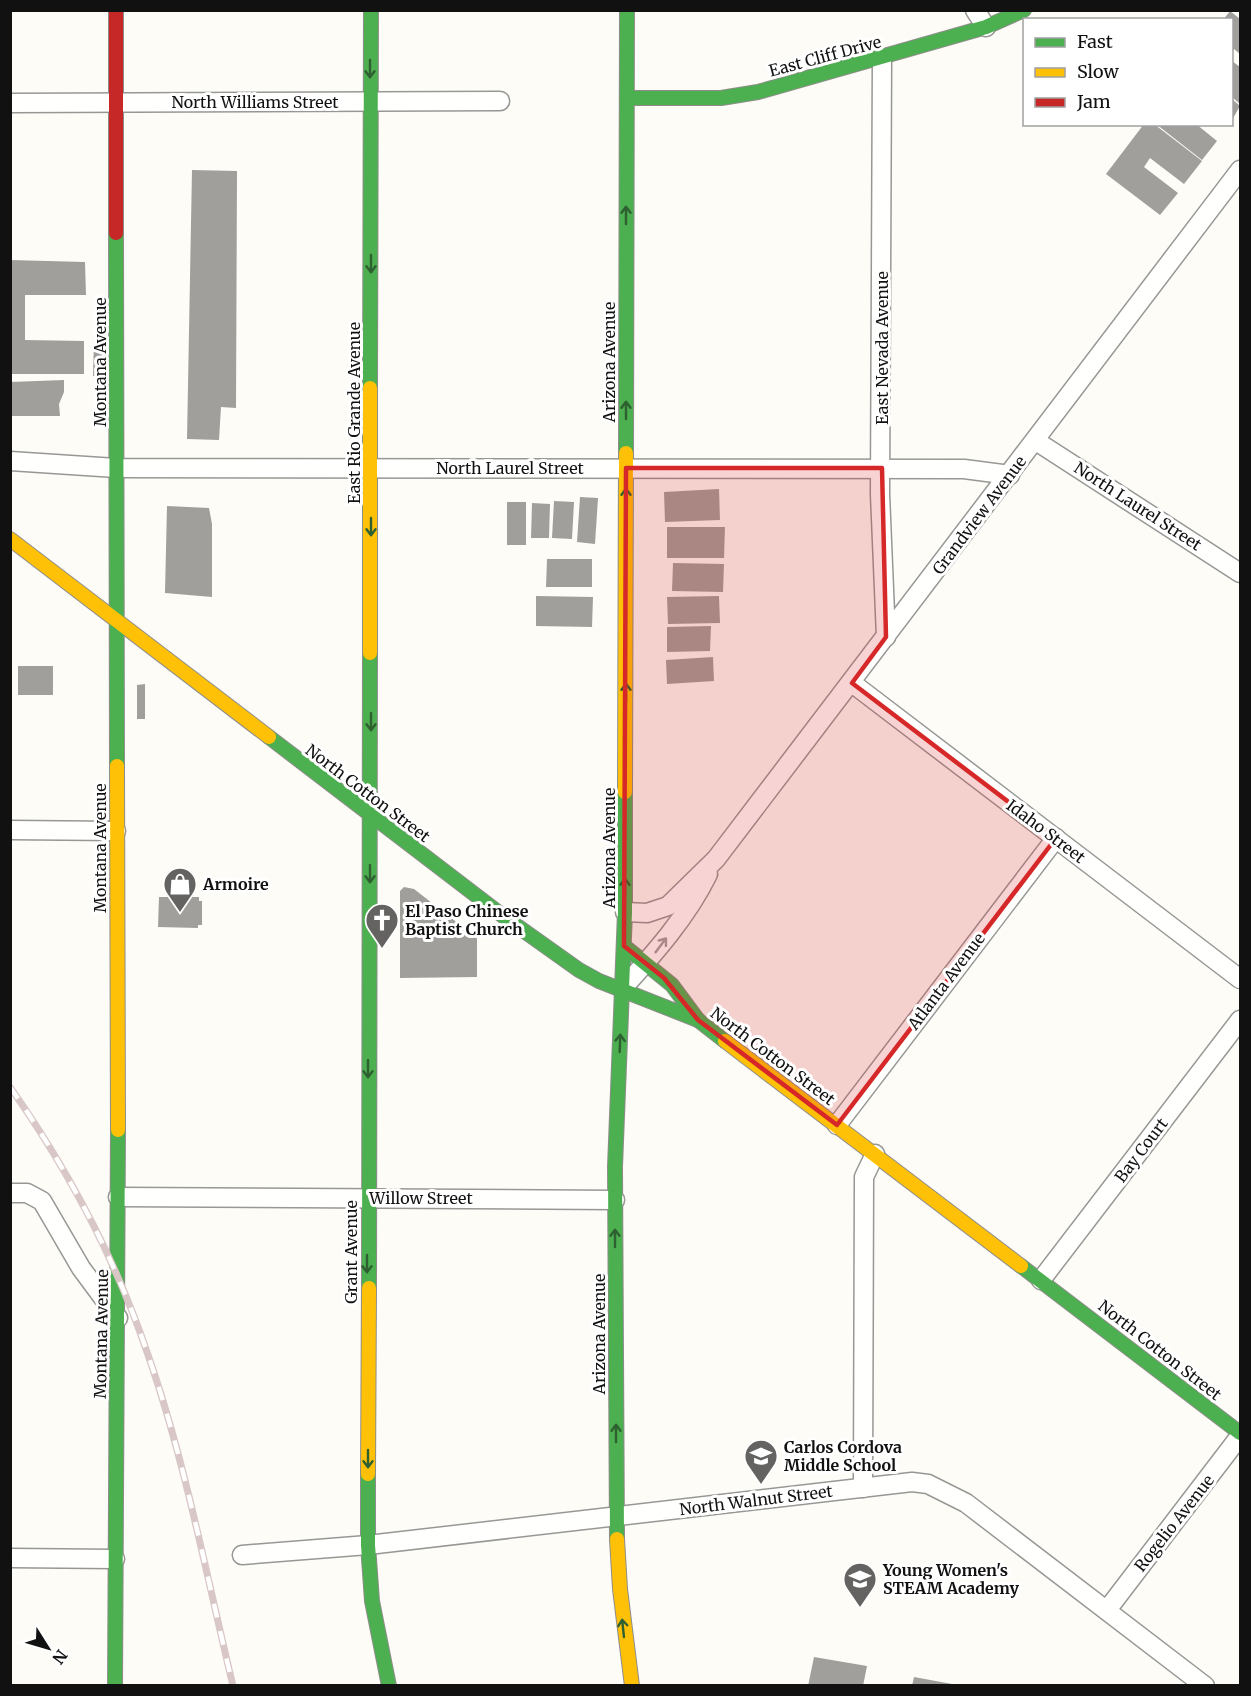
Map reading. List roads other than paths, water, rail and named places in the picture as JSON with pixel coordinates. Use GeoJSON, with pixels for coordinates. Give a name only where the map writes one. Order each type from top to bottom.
{"type":"FeatureCollection","features":[{"type":"Feature","properties":{"kind":"main road","name":"Montana Avenue"},"geometry":{"type":"LineString","coordinates":[[115,1686],[118,1318],[117,10]]}},
{"type":"Feature","properties":{"kind":"main road","name":"East Rio Grande Avenue"},"geometry":{"type":"LineString","coordinates":[[370,816],[371,10]]}},
{"type":"Feature","properties":{"kind":"main road","name":"Arizona Avenue"},"geometry":{"type":"LineString","coordinates":[[627,10],[625,912],[615,1200],[616,1517],[620,1589],[632,1686]]}},
{"type":"Feature","properties":{"kind":"main road","name":"East Cliff Drive"},"geometry":{"type":"LineString","coordinates":[[627,98],[721,98],[758,92],[986,27],[1024,10]]}},
{"type":"Feature","properties":{"kind":"main road","name":"North Cotton Street"},"geometry":{"type":"LineString","coordinates":[[10,539],[370,816],[503,916],[570,963],[599,981],[698,1020],[1240,1434]]}},
{"type":"Feature","properties":{"kind":"main road","name":"Grant Avenue"},"geometry":{"type":"LineString","coordinates":[[370,816],[367,1198],[368,1545],[372,1600],[389,1686]]}},
{"type":"Feature","properties":{"kind":"main road"},"geometry":{"type":"LineString","coordinates":[[624,946],[672,985],[698,1020]]}},
{"type":"Feature","properties":{"kind":"street"},"geometry":{"type":"LineString","coordinates":[[975,10],[986,27]]}},
{"type":"Feature","properties":{"kind":"street","name":"East Nevada Avenue"},"geometry":{"type":"LineString","coordinates":[[882,58],[882,574],[886,637]]}},
{"type":"Feature","properties":{"kind":"street","name":"North Williams Street"},"geometry":{"type":"LineString","coordinates":[[10,103],[500,101]]}},
{"type":"Feature","properties":{"kind":"street","name":"Grandview Avenue"},"geometry":{"type":"LineString","coordinates":[[625,912],[647,913],[668,906],[716,859],[1240,171]]}},
{"type":"Feature","properties":{"kind":"street","name":"North Laurel Street"},"geometry":{"type":"LineString","coordinates":[[1036,441],[1240,573]]}},
{"type":"Feature","properties":{"kind":"street","name":"North Laurel Street"},"geometry":{"type":"LineString","coordinates":[[10,460],[116,468],[882,468],[964,469],[1010,475]]}},
{"type":"Feature","properties":{"kind":"street","name":"Idaho Street"},"geometry":{"type":"LineString","coordinates":[[852,683],[1240,979]]}},
{"type":"Feature","properties":{"kind":"street"},"geometry":{"type":"LineString","coordinates":[[10,830],[116,831]]}},
{"type":"Feature","properties":{"kind":"street","name":"Atlanta Avenue"},"geometry":{"type":"LineString","coordinates":[[837,1125],[1056,838]]}},
{"type":"Feature","properties":{"kind":"street","name":"Grandview Avenue"},"geometry":{"type":"LineString","coordinates":[[622,989],[645,964],[697,897],[716,859]]}},
{"type":"Feature","properties":{"kind":"street","name":"Bay Court"},"geometry":{"type":"LineString","coordinates":[[1041,1280],[1240,1020]]}},
{"type":"Feature","properties":{"kind":"street"},"geometry":{"type":"LineString","coordinates":[[863,1488],[864,1177],[874,1154]]}},
{"type":"Feature","properties":{"kind":"street"},"geometry":{"type":"LineString","coordinates":[[10,1193],[27,1193],[42,1201],[81,1268],[118,1318]]}},
{"type":"Feature","properties":{"kind":"street","name":"Willow Street"},"geometry":{"type":"LineString","coordinates":[[118,1197],[615,1200]]}},
{"type":"Feature","properties":{"kind":"street","name":"Rogelio Avenue"},"geometry":{"type":"LineString","coordinates":[[1107,1610],[1240,1434]]}},
{"type":"Feature","properties":{"kind":"street","name":"North Walnut Street"},"geometry":{"type":"LineString","coordinates":[[242,1555],[368,1545],[912,1482],[928,1484],[966,1503],[1205,1686]]}},
{"type":"Feature","properties":{"kind":"street"},"geometry":{"type":"LineString","coordinates":[[10,1558],[115,1559]]}},
{"type":"Feature","properties":{"kind":"railway"},"geometry":{"type":"LineString","coordinates":[[10,1087],[51,1149],[88,1215],[105,1248],[134,1317],[173,1434],[233,1686]]}},
{"type":"Feature","properties":{"kind":"place","name":"Armoire"},"geometry":{"type":"Point","coordinates":[180,913]}},
{"type":"Feature","properties":{"kind":"place","name":"El Paso Chinese Baptist Church"},"geometry":{"type":"Point","coordinates":[382,949]}},
{"type":"Feature","properties":{"kind":"place","name":"Carlos Cordova Middle School"},"geometry":{"type":"Point","coordinates":[761,1485]}},
{"type":"Feature","properties":{"kind":"place","name":"Young Women's STEAM Academy"},"geometry":{"type":"Point","coordinates":[860,1608]}}]}
